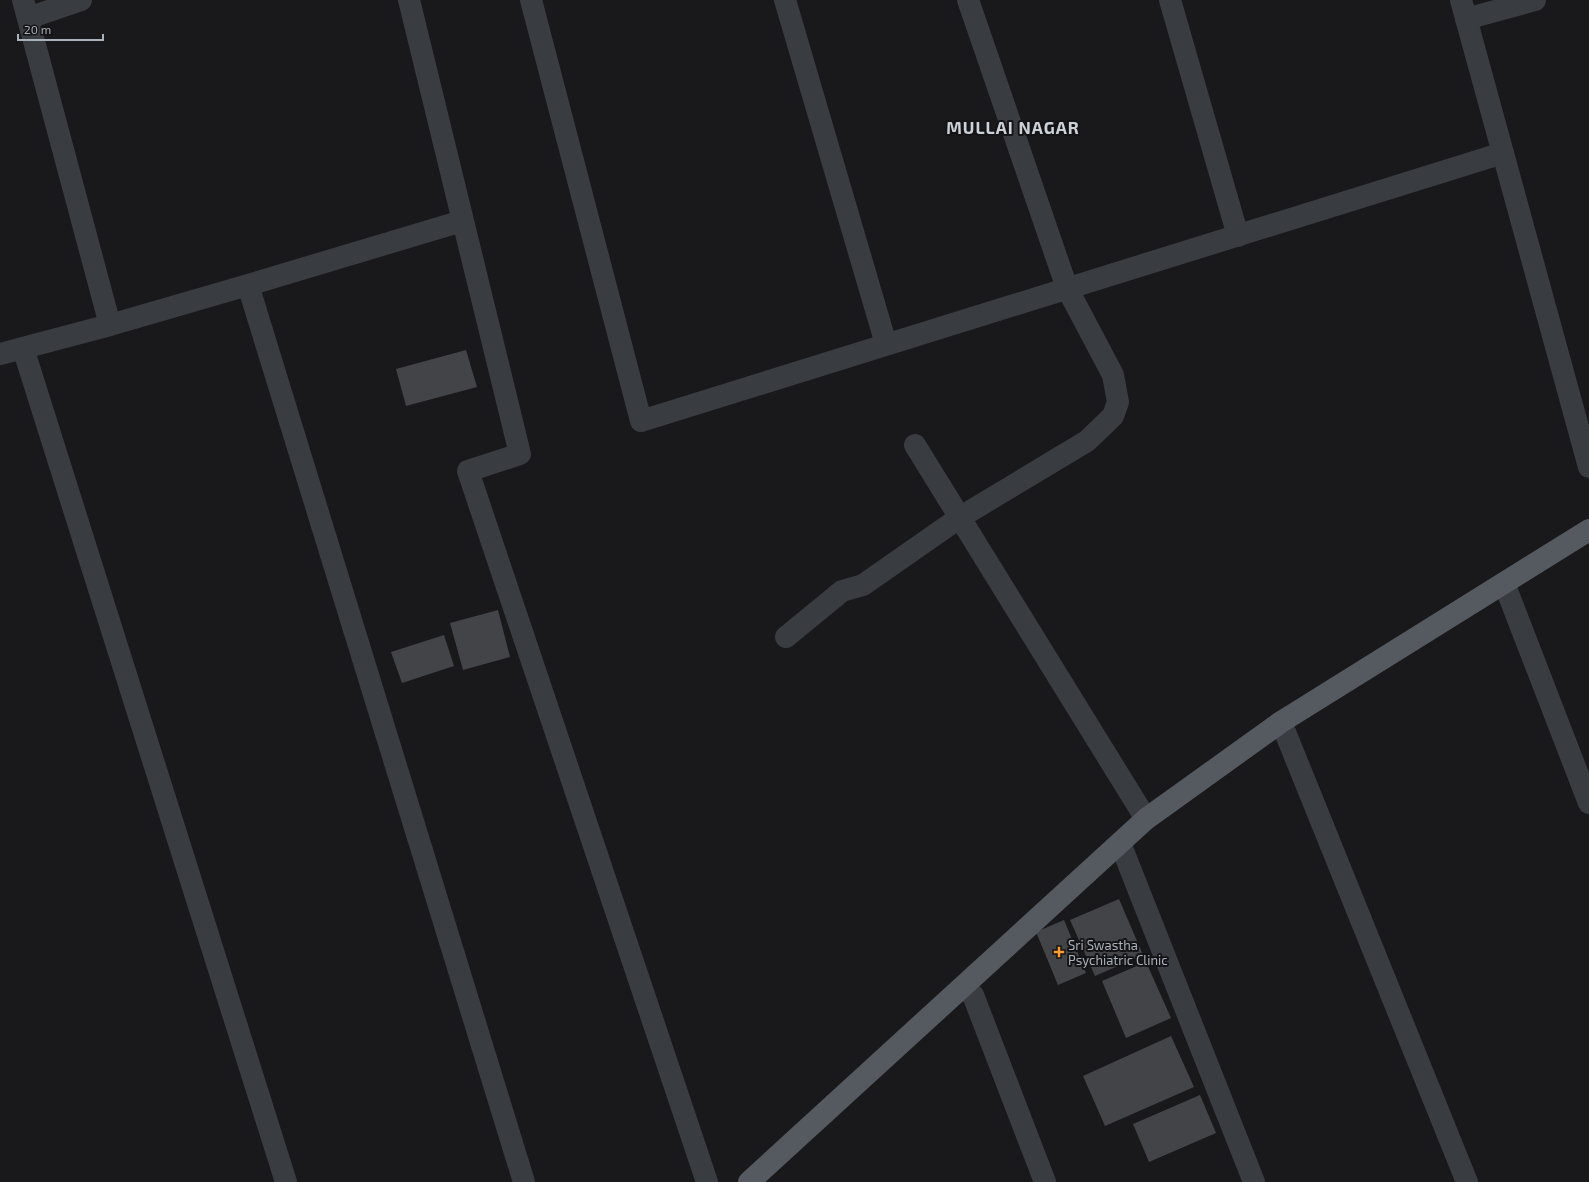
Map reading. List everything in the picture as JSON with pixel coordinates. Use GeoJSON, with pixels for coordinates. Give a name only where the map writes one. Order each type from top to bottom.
{"type":"FeatureCollection","features":[{"type":"Feature","properties":{"kind":"main road"},"geometry":{"type":"LineString","coordinates":[[749,1182],[1146,819],[1281,722],[1589,530]]}},
{"type":"Feature","properties":{"kind":"street"},"geometry":{"type":"LineString","coordinates":[[81,0],[26,9],[110,325]]}},
{"type":"Feature","properties":{"kind":"street"},"geometry":{"type":"LineString","coordinates":[[409,0],[520,454],[468,471],[707,1182]]}},
{"type":"Feature","properties":{"kind":"street"},"geometry":{"type":"LineString","coordinates":[[531,0],[640,421],[1503,153]]}},
{"type":"Feature","properties":{"kind":"street"},"geometry":{"type":"LineString","coordinates":[[785,0],[886,344]]}},
{"type":"Feature","properties":{"kind":"street"},"geometry":{"type":"LineString","coordinates":[[786,636],[842,591],[863,584],[959,518],[1087,441],[1113,416],[1118,402],[1113,374],[1067,288],[968,0]]}},
{"type":"Feature","properties":{"kind":"street"},"geometry":{"type":"LineString","coordinates":[[1170,0],[1238,236]]}},
{"type":"Feature","properties":{"kind":"street"},"geometry":{"type":"LineString","coordinates":[[1535,0],[1464,9],[1589,467]]}},
{"type":"Feature","properties":{"kind":"street"},"geometry":{"type":"LineString","coordinates":[[0,354],[110,325],[248,285],[462,220]]}},
{"type":"Feature","properties":{"kind":"street"},"geometry":{"type":"LineString","coordinates":[[248,285],[524,1182]]}},
{"type":"Feature","properties":{"kind":"street"},"geometry":{"type":"LineString","coordinates":[[23,348],[286,1182]]}},
{"type":"Feature","properties":{"kind":"street"},"geometry":{"type":"LineString","coordinates":[[914,445],[1146,819]]}},
{"type":"Feature","properties":{"kind":"street"},"geometry":{"type":"LineString","coordinates":[[1504,583],[1589,804]]}},
{"type":"Feature","properties":{"kind":"street"},"geometry":{"type":"LineString","coordinates":[[1281,722],[1467,1182]]}},
{"type":"Feature","properties":{"kind":"street"},"geometry":{"type":"LineString","coordinates":[[1120,843],[1254,1182]]}},
{"type":"Feature","properties":{"kind":"street"},"geometry":{"type":"LineString","coordinates":[[962,988],[973,995],[1045,1182]]}},
{"type":"Feature","properties":{"kind":"building"},"geometry":{"type":"Polygon","coordinates":[[[466,350],[477,387],[406,406],[396,369],[466,350]]]}},
{"type":"Feature","properties":{"kind":"building"},"geometry":{"type":"Polygon","coordinates":[[[498,610],[510,657],[463,670],[450,623],[498,610]]]}},
{"type":"Feature","properties":{"kind":"building"},"geometry":{"type":"Polygon","coordinates":[[[444,635],[454,666],[402,683],[391,652],[444,635]]]}},
{"type":"Feature","properties":{"kind":"building"},"geometry":{"type":"Polygon","coordinates":[[[1119,899],[1143,955],[1095,976],[1070,920],[1119,899]]]}},
{"type":"Feature","properties":{"kind":"building"},"geometry":{"type":"Polygon","coordinates":[[[1064,920],[1086,973],[1058,985],[1036,932],[1064,920]]]}},
{"type":"Feature","properties":{"kind":"building"},"geometry":{"type":"Polygon","coordinates":[[[1146,962],[1171,1018],[1126,1038],[1102,981],[1146,962]]]}},
{"type":"Feature","properties":{"kind":"building"},"geometry":{"type":"Polygon","coordinates":[[[1171,1036],[1194,1087],[1105,1126],[1083,1076],[1171,1036]]]}},
{"type":"Feature","properties":{"kind":"building"},"geometry":{"type":"Polygon","coordinates":[[[1200,1095],[1216,1133],[1149,1162],[1133,1124],[1200,1095]]]}},
{"type":"Feature","properties":{"kind":"place","name":"Sri Swastha Psychiatric Clinic"},"geometry":{"type":"Point","coordinates":[1059,952]}},
{"type":"Feature","properties":{"kind":"district","name":"MULLAI NAGAR"},"geometry":{"type":"Point","coordinates":[1013,127]}}]}
